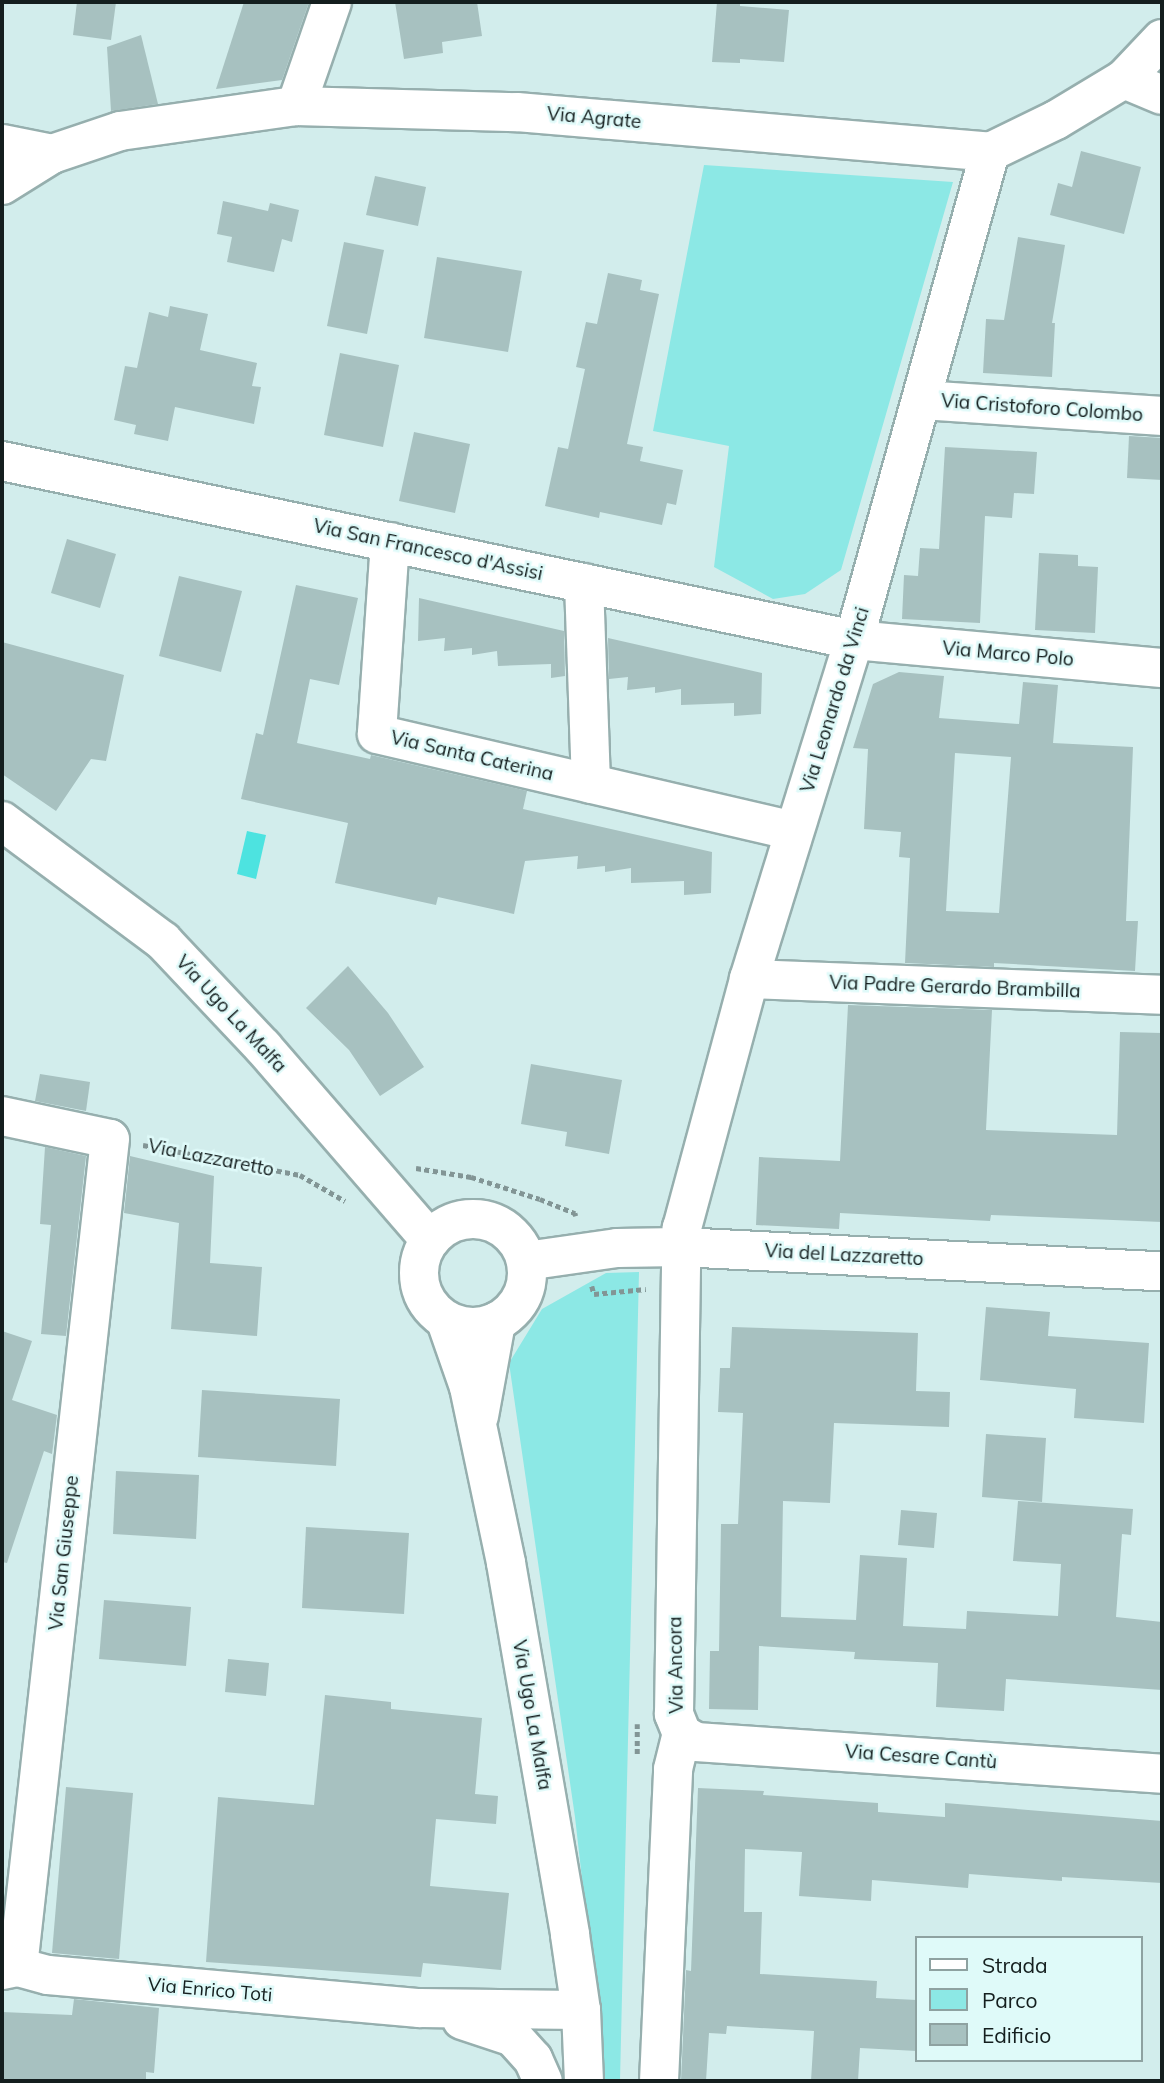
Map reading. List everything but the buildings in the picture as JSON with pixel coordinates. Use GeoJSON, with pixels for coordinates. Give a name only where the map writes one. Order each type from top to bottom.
{"type":"FeatureCollection","features":[{"type":"Feature","properties":{"kind":"street"},"geometry":{"type":"LineString","coordinates":[[296,106],[332,2]]}},
{"type":"Feature","properties":{"kind":"street"},"geometry":{"type":"LineString","coordinates":[[990,152],[1056,120],[1124,79],[1162,39]]}},
{"type":"Feature","properties":{"kind":"street"},"geometry":{"type":"LineString","coordinates":[[1124,79],[1162,96]]}},
{"type":"Feature","properties":{"kind":"street","name":"Via Agrate"},"geometry":{"type":"LineString","coordinates":[[2,185],[52,155],[120,131],[296,106],[517,112],[990,152]]}},
{"type":"Feature","properties":{"kind":"street"},"geometry":{"type":"LineString","coordinates":[[2,144],[52,155]]}},
{"type":"Feature","properties":{"kind":"street","name":"Via Leonardo da Vinci"},"geometry":{"type":"LineString","coordinates":[[680,1247],[688,1202],[748,979],[854,640],[990,152]]}},
{"type":"Feature","properties":{"kind":"street","name":"Via Cristoforo Colombo"},"geometry":{"type":"LineString","coordinates":[[922,400],[1162,416]]}},
{"type":"Feature","properties":{"kind":"street","name":"Via San Francesco d'Assisi"},"geometry":{"type":"LineString","coordinates":[[2,461],[854,640]]}},
{"type":"Feature","properties":{"kind":"street","name":"Via Santa Caterina"},"geometry":{"type":"LineString","coordinates":[[390,542],[377,734],[794,831]]}},
{"type":"Feature","properties":{"kind":"street"},"geometry":{"type":"LineString","coordinates":[[584,583],[591,783]]}},
{"type":"Feature","properties":{"kind":"street","name":"Via Marco Polo"},"geometry":{"type":"LineString","coordinates":[[854,640],[1162,668]]}},
{"type":"Feature","properties":{"kind":"street","name":"Via Ugo La Malfa"},"geometry":{"type":"LineString","coordinates":[[2,821],[163,941],[263,1047],[382,1181],[430,1240],[421,1256],[419,1275],[422,1293],[432,1309],[446,1321],[464,1369],[478,1421],[506,1563],[581,2010],[584,2081]]}},
{"type":"Feature","properties":{"kind":"street","name":"Via Padre Gerardo Brambilla"},"geometry":{"type":"LineString","coordinates":[[748,979],[1162,995]]}},
{"type":"Feature","properties":{"kind":"street"},"geometry":{"type":"LineString","coordinates":[[2,1116],[110,1139]]}},
{"type":"Feature","properties":{"kind":"street","name":"Via San Giuseppe"},"geometry":{"type":"LineString","coordinates":[[10,1969],[110,1139]]}},
{"type":"Feature","properties":{"kind":"street"},"geometry":{"type":"LineString","coordinates":[[430,1240],[458,1221],[484,1221],[507,1232],[519,1245],[526,1261],[527,1279],[522,1297],[511,1312],[496,1322],[480,1327],[463,1327],[446,1321]]}},
{"type":"Feature","properties":{"kind":"street","name":"Via del Lazzaretto"},"geometry":{"type":"LineString","coordinates":[[526,1261],[584,1252],[680,1247],[1162,1271]]}},
{"type":"Feature","properties":{"kind":"street","name":"Via Ancora"},"geometry":{"type":"LineString","coordinates":[[659,2081],[673,1769],[681,1734],[674,1714],[680,1247]]}},
{"type":"Feature","properties":{"kind":"street","name":"Via Ugo La Malfa"},"geometry":{"type":"LineString","coordinates":[[478,1421],[496,1322]]}},
{"type":"Feature","properties":{"kind":"street","name":"Via Cesare Cantù"},"geometry":{"type":"LineString","coordinates":[[681,1734],[696,1742],[1162,1774]]}},
{"type":"Feature","properties":{"kind":"street","name":"Via Enrico Toti"},"geometry":{"type":"LineString","coordinates":[[10,1969],[48,1975],[420,2008],[581,2010]]}},
{"type":"Feature","properties":{"kind":"street","name":"Via Enrico Toti"},"geometry":{"type":"LineString","coordinates":[[420,2008],[513,2037],[533,2059],[543,2081]]}},
{"type":"Feature","properties":{"kind":"path","name":"Via Lazzaretto"},"geometry":{"type":"LineString","coordinates":[[110,1139],[300,1175],[352,1205],[382,1181]]}},
{"type":"Feature","properties":{"kind":"path"},"geometry":{"type":"LineString","coordinates":[[576,1213],[594,1294],[646,1288],[646,1302]]}},
{"type":"Feature","properties":{"kind":"path"},"geometry":{"type":"LineString","coordinates":[[636,1760],[637,1718]]}},
{"type":"Feature","properties":{"kind":"green space"},"geometry":{"type":"Polygon","coordinates":[[[704,165],[953,182],[841,570],[805,594],[773,599],[714,567],[729,446],[653,431],[704,165]]]}},
{"type":"Feature","properties":{"kind":"green space"},"geometry":{"type":"Polygon","coordinates":[[[639,1272],[620,2081],[605,2081],[575,1817],[509,1363],[542,1309],[606,1273],[639,1272]]]}},
{"type":"Feature","properties":{"kind":"shaded area"},"geometry":{"type":"Polygon","coordinates":[[[247,831],[266,835],[256,879],[237,874],[247,831]]]}}]}
